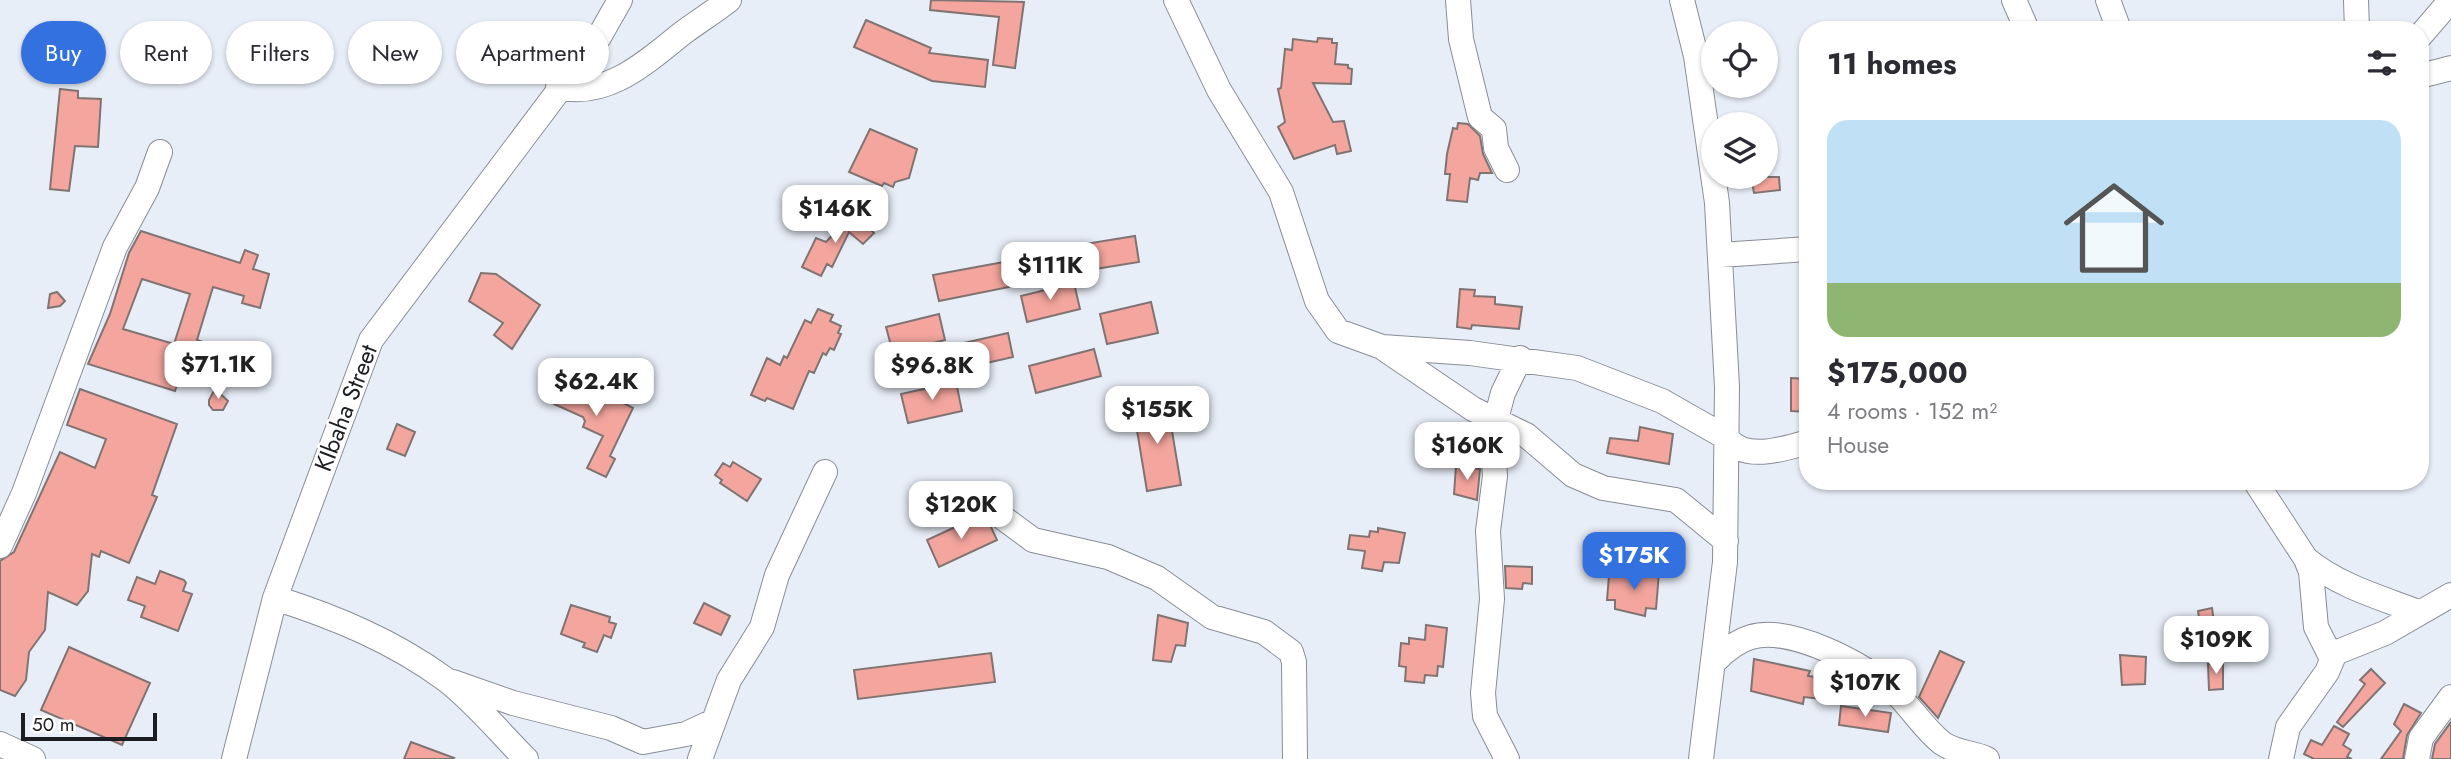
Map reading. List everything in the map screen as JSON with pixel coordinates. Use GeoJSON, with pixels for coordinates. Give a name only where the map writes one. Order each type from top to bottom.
{"type":"FeatureCollection","features":[{"type":"Feature","properties":{"kind":"street","name":"KIbaha Street"},"geometry":{"type":"LineString","coordinates":[[234,759],[275,598],[371,340],[599,37],[620,0]]}},
{"type":"Feature","properties":{"kind":"street"},"geometry":{"type":"LineString","coordinates":[[558,88],[598,88],[640,67],[729,0]]}},
{"type":"Feature","properties":{"kind":"street"},"geometry":{"type":"LineString","coordinates":[[1458,0],[1461,39],[1480,117],[1494,129],[1496,148],[1507,170]]}},
{"type":"Feature","properties":{"kind":"street"},"geometry":{"type":"LineString","coordinates":[[1682,0],[1696,56],[1717,203],[1727,438],[1727,541],[1716,660],[1701,759]]}},
{"type":"Feature","properties":{"kind":"street"},"geometry":{"type":"LineString","coordinates":[[2014,0],[2023,21]]}},
{"type":"Feature","properties":{"kind":"street"},"geometry":{"type":"LineString","coordinates":[[2108,0],[2116,21]]}},
{"type":"Feature","properties":{"kind":"street"},"geometry":{"type":"LineString","coordinates":[[2356,0],[2357,21]]}},
{"type":"Feature","properties":{"kind":"street"},"geometry":{"type":"LineString","coordinates":[[2429,26],[2451,0]]}},
{"type":"Feature","properties":{"kind":"street"},"geometry":{"type":"LineString","coordinates":[[1181,1],[1219,89],[1281,192],[1304,268],[1325,315],[1345,335],[1382,347],[1520,358],[1577,369],[1662,401],[1727,438],[1734,448],[1768,451],[1799,444]]}},
{"type":"Feature","properties":{"kind":"street"},"geometry":{"type":"LineString","coordinates":[[2429,74],[2451,68]]}},
{"type":"Feature","properties":{"kind":"street"},"geometry":{"type":"LineString","coordinates":[[0,546],[23,493],[116,247],[147,188],[160,152]]}},
{"type":"Feature","properties":{"kind":"street"},"geometry":{"type":"LineString","coordinates":[[1720,255],[1799,250]]}},
{"type":"Feature","properties":{"kind":"street"},"geometry":{"type":"LineString","coordinates":[[1382,347],[1495,421],[1526,435],[1561,467],[1587,482],[1603,488],[1676,500],[1727,541]]}},
{"type":"Feature","properties":{"kind":"street"},"geometry":{"type":"LineString","coordinates":[[1507,759],[1485,716],[1483,693],[1492,599],[1488,531],[1494,498],[1495,458],[1492,434],[1503,393],[1520,358]]}},
{"type":"Feature","properties":{"kind":"street"},"geometry":{"type":"LineString","coordinates":[[700,759],[729,680],[762,627],[777,575],[825,472]]}},
{"type":"Feature","properties":{"kind":"street"},"geometry":{"type":"LineString","coordinates":[[2261,490],[2306,559],[2311,572],[2316,627],[2332,659]]}},
{"type":"Feature","properties":{"kind":"street"},"geometry":{"type":"LineString","coordinates":[[983,503],[1033,540],[1108,557],[1170,586],[1212,617],[1264,632],[1282,644],[1294,662],[1295,759]]}},
{"type":"Feature","properties":{"kind":"street"},"geometry":{"type":"LineString","coordinates":[[2306,559],[2322,572],[2350,586],[2418,612]]}},
{"type":"Feature","properties":{"kind":"street"},"geometry":{"type":"LineString","coordinates":[[2281,759],[2288,727],[2327,672],[2339,650],[2369,641],[2451,595]]}},
{"type":"Feature","properties":{"kind":"street"},"geometry":{"type":"LineString","coordinates":[[275,598],[363,630],[445,680],[513,703],[611,728],[643,742],[686,734],[712,722]]}},
{"type":"Feature","properties":{"kind":"street"},"geometry":{"type":"LineString","coordinates":[[1716,660],[1728,648],[1753,636],[1783,638],[1820,646],[1874,674],[1895,692],[1942,743],[1952,749],[1987,759]]}},
{"type":"Feature","properties":{"kind":"street"},"geometry":{"type":"LineString","coordinates":[[445,680],[526,759]]}},
{"type":"Feature","properties":{"kind":"street"},"geometry":{"type":"LineString","coordinates":[[2417,759],[2421,738],[2451,697]]}},
{"type":"Feature","properties":{"kind":"street"},"geometry":{"type":"LineString","coordinates":[[0,744],[33,759]]}},
{"type":"Feature","properties":{"kind":"building"},"geometry":{"type":"Polygon","coordinates":[[[931,0],[1024,2],[1015,68],[993,65],[999,17],[930,10],[931,0]]]}},
{"type":"Feature","properties":{"kind":"building"},"geometry":{"type":"Polygon","coordinates":[[[866,20],[931,48],[929,53],[988,60],[985,87],[932,81],[854,47],[866,20]]]}},
{"type":"Feature","properties":{"kind":"building"},"geometry":{"type":"Polygon","coordinates":[[[1318,38],[1332,39],[1332,43],[1337,43],[1335,64],[1348,65],[1348,68],[1352,69],[1351,84],[1313,83],[1333,122],[1344,121],[1351,151],[1337,154],[1335,145],[1294,159],[1278,127],[1285,122],[1278,89],[1281,88],[1285,49],[1292,50],[1293,39],[1317,42],[1318,38]]]}},
{"type":"Feature","properties":{"kind":"building"},"geometry":{"type":"Polygon","coordinates":[[[60,89],[78,91],[78,98],[101,99],[98,147],[75,146],[69,191],[50,189],[60,89]]]}},
{"type":"Feature","properties":{"kind":"building"},"geometry":{"type":"Polygon","coordinates":[[[1458,123],[1468,124],[1480,136],[1483,154],[1492,173],[1480,173],[1478,180],[1470,178],[1467,202],[1447,200],[1450,174],[1445,174],[1447,154],[1453,128],[1457,129],[1458,123]]]}},
{"type":"Feature","properties":{"kind":"building"},"geometry":{"type":"Polygon","coordinates":[[[870,129],[917,149],[909,178],[895,182],[893,187],[884,183],[882,186],[849,172],[870,129]]]}},
{"type":"Feature","properties":{"kind":"building"},"geometry":{"type":"Polygon","coordinates":[[[1779,177],[1780,190],[1754,193],[1753,189],[1778,189],[1779,177]]]}},
{"type":"Feature","properties":{"kind":"building"},"geometry":{"type":"Polygon","coordinates":[[[856,210],[859,212],[856,217],[874,233],[863,244],[849,232],[832,267],[827,264],[821,276],[802,267],[816,238],[826,242],[856,210]]]}},
{"type":"Feature","properties":{"kind":"building"},"geometry":{"type":"Polygon","coordinates":[[[141,231],[240,263],[245,250],[258,255],[253,269],[269,274],[260,308],[242,303],[244,296],[213,287],[197,340],[228,351],[221,381],[182,370],[175,391],[88,364],[110,314],[129,253],[141,231]],[[142,279],[123,329],[174,344],[190,294],[142,279]]]}},
{"type":"Feature","properties":{"kind":"building"},"geometry":{"type":"Polygon","coordinates":[[[1135,236],[1139,262],[1089,270],[1085,244],[1135,236]]]}},
{"type":"Feature","properties":{"kind":"building"},"geometry":{"type":"Polygon","coordinates":[[[1004,262],[1009,287],[939,301],[933,275],[1004,262]]]}},
{"type":"Feature","properties":{"kind":"building"},"geometry":{"type":"Polygon","coordinates":[[[481,273],[496,274],[540,305],[512,349],[494,335],[503,323],[469,301],[481,273]]]}},
{"type":"Feature","properties":{"kind":"building"},"geometry":{"type":"Polygon","coordinates":[[[1074,283],[1080,309],[1027,322],[1021,296],[1074,283]]]}},
{"type":"Feature","properties":{"kind":"building"},"geometry":{"type":"Polygon","coordinates":[[[1460,289],[1475,290],[1474,296],[1495,297],[1495,304],[1522,307],[1519,329],[1472,325],[1471,329],[1457,327],[1460,289]]]}},
{"type":"Feature","properties":{"kind":"building"},"geometry":{"type":"Polygon","coordinates":[[[57,292],[65,301],[60,306],[48,308],[50,294],[57,292]]]}},
{"type":"Feature","properties":{"kind":"building"},"geometry":{"type":"Polygon","coordinates":[[[1151,302],[1158,333],[1107,344],[1100,314],[1151,302]]]}},
{"type":"Feature","properties":{"kind":"building"},"geometry":{"type":"Polygon","coordinates":[[[818,309],[833,315],[830,321],[841,326],[838,333],[841,334],[834,350],[830,348],[826,355],[823,353],[814,373],[809,371],[793,409],[767,398],[765,401],[751,395],[767,358],[780,365],[784,356],[787,358],[805,320],[811,323],[818,309]]]}},
{"type":"Feature","properties":{"kind":"building"},"geometry":{"type":"Polygon","coordinates":[[[939,314],[945,340],[893,353],[886,327],[939,314]]]}},
{"type":"Feature","properties":{"kind":"building"},"geometry":{"type":"Polygon","coordinates":[[[1008,333],[1013,357],[960,369],[955,345],[1008,333]]]}},
{"type":"Feature","properties":{"kind":"building"},"geometry":{"type":"Polygon","coordinates":[[[1094,349],[1101,376],[1036,393],[1029,366],[1094,349]]]}},
{"type":"Feature","properties":{"kind":"building"},"geometry":{"type":"Polygon","coordinates":[[[570,375],[633,408],[610,456],[615,459],[606,477],[587,468],[603,436],[583,427],[583,417],[554,404],[570,375]]]}},
{"type":"Feature","properties":{"kind":"building"},"geometry":{"type":"Polygon","coordinates":[[[1791,378],[1799,378],[1799,411],[1791,411],[1791,378]]]}},
{"type":"Feature","properties":{"kind":"building"},"geometry":{"type":"Polygon","coordinates":[[[956,382],[962,411],[908,423],[901,394],[956,382]]]}},
{"type":"Feature","properties":{"kind":"building"},"geometry":{"type":"Polygon","coordinates":[[[80,389],[177,424],[152,495],[157,497],[129,563],[101,551],[99,557],[92,554],[88,591],[77,605],[48,592],[45,630],[29,652],[26,680],[15,696],[0,690],[0,561],[14,552],[60,452],[95,468],[106,439],[67,425],[80,389]]]}},
{"type":"Feature","properties":{"kind":"building"},"geometry":{"type":"Polygon","coordinates":[[[215,389],[228,401],[223,410],[213,410],[209,405],[215,389]]]}},
{"type":"Feature","properties":{"kind":"building"},"geometry":{"type":"Polygon","coordinates":[[[1167,401],[1181,485],[1147,491],[1133,406],[1167,401]]]}},
{"type":"Feature","properties":{"kind":"building"},"geometry":{"type":"Polygon","coordinates":[[[397,424],[415,432],[405,456],[387,449],[397,424]]]}},
{"type":"Feature","properties":{"kind":"building"},"geometry":{"type":"Polygon","coordinates":[[[1640,427],[1673,434],[1669,464],[1607,453],[1610,438],[1638,441],[1640,427]]]}},
{"type":"Feature","properties":{"kind":"building"},"geometry":{"type":"Polygon","coordinates":[[[733,462],[761,479],[747,501],[720,483],[722,480],[715,475],[723,463],[730,467],[733,462]]]}},
{"type":"Feature","properties":{"kind":"building"},"geometry":{"type":"Polygon","coordinates":[[[1456,466],[1480,469],[1477,500],[1454,494],[1456,466]]]}},
{"type":"Feature","properties":{"kind":"building"},"geometry":{"type":"Polygon","coordinates":[[[977,517],[991,527],[997,540],[939,567],[927,540],[977,517]]]}},
{"type":"Feature","properties":{"kind":"building"},"geometry":{"type":"Polygon","coordinates":[[[1378,528],[1405,533],[1399,563],[1384,562],[1382,571],[1362,568],[1365,551],[1348,549],[1350,535],[1369,537],[1370,531],[1378,532],[1378,528]]]}},
{"type":"Feature","properties":{"kind":"building"},"geometry":{"type":"Polygon","coordinates":[[[1505,566],[1532,567],[1532,584],[1523,583],[1522,589],[1506,588],[1505,566]]]}},
{"type":"Feature","properties":{"kind":"building"},"geometry":{"type":"Polygon","coordinates":[[[1633,570],[1659,573],[1656,609],[1646,608],[1645,616],[1615,609],[1615,600],[1607,600],[1609,575],[1632,577],[1633,570]]]}},
{"type":"Feature","properties":{"kind":"building"},"geometry":{"type":"Polygon","coordinates":[[[160,571],[184,580],[186,583],[183,591],[192,594],[178,631],[141,617],[145,606],[128,600],[137,577],[155,584],[160,571]]]}},
{"type":"Feature","properties":{"kind":"building"},"geometry":{"type":"Polygon","coordinates":[[[704,603],[730,616],[721,635],[694,623],[704,603]]]}},
{"type":"Feature","properties":{"kind":"building"},"geometry":{"type":"Polygon","coordinates":[[[571,605],[610,617],[609,622],[616,624],[611,638],[604,635],[597,652],[583,647],[585,643],[561,634],[571,605]]]}},
{"type":"Feature","properties":{"kind":"building"},"geometry":{"type":"Polygon","coordinates":[[[2212,608],[2217,643],[2203,645],[2198,611],[2212,608]]]}},
{"type":"Feature","properties":{"kind":"building"},"geometry":{"type":"Polygon","coordinates":[[[1158,615],[1188,623],[1185,646],[1176,645],[1171,662],[1153,660],[1158,615]]]}},
{"type":"Feature","properties":{"kind":"building"},"geometry":{"type":"Polygon","coordinates":[[[1426,625],[1447,628],[1443,667],[1438,666],[1437,676],[1425,675],[1424,683],[1405,681],[1406,667],[1399,666],[1401,643],[1409,644],[1409,638],[1425,640],[1426,625]]]}},
{"type":"Feature","properties":{"kind":"building"},"geometry":{"type":"Polygon","coordinates":[[[69,647],[150,683],[122,745],[41,710],[69,647]]]}},
{"type":"Feature","properties":{"kind":"building"},"geometry":{"type":"Polygon","coordinates":[[[1940,651],[1964,662],[1938,718],[1919,697],[1940,651]]]}},
{"type":"Feature","properties":{"kind":"building"},"geometry":{"type":"Polygon","coordinates":[[[991,653],[995,682],[858,699],[854,670],[991,653]]]}},
{"type":"Feature","properties":{"kind":"building"},"geometry":{"type":"Polygon","coordinates":[[[2120,655],[2146,657],[2145,684],[2122,685],[2120,655]]]}},
{"type":"Feature","properties":{"kind":"building"},"geometry":{"type":"Polygon","coordinates":[[[1754,659],[1810,671],[1808,676],[1823,678],[1821,699],[1804,697],[1803,704],[1751,691],[1754,659]]]}},
{"type":"Feature","properties":{"kind":"building"},"geometry":{"type":"Polygon","coordinates":[[[2223,663],[2223,689],[2209,690],[2208,664],[2223,663]]]}},
{"type":"Feature","properties":{"kind":"building"},"geometry":{"type":"Polygon","coordinates":[[[2371,669],[2385,683],[2343,727],[2337,722],[2365,684],[2360,680],[2371,669]]]}},
{"type":"Feature","properties":{"kind":"building"},"geometry":{"type":"Polygon","coordinates":[[[2404,704],[2421,713],[2407,735],[2403,759],[2381,759],[2401,731],[2394,724],[2404,704]]]}},
{"type":"Feature","properties":{"kind":"building"},"geometry":{"type":"Polygon","coordinates":[[[1841,706],[1891,713],[1888,732],[1839,725],[1841,706]]]}},
{"type":"Feature","properties":{"kind":"building"},"geometry":{"type":"Polygon","coordinates":[[[2451,722],[2451,759],[2432,759],[2435,744],[2451,722]]]}},
{"type":"Feature","properties":{"kind":"building"},"geometry":{"type":"Polygon","coordinates":[[[2334,726],[2349,734],[2343,745],[2351,750],[2347,757],[2352,759],[2314,759],[2304,754],[2311,740],[2322,745],[2334,726]]]}},
{"type":"Feature","properties":{"kind":"building"},"geometry":{"type":"Polygon","coordinates":[[[411,742],[454,758],[404,759],[411,742]]]}}]}
